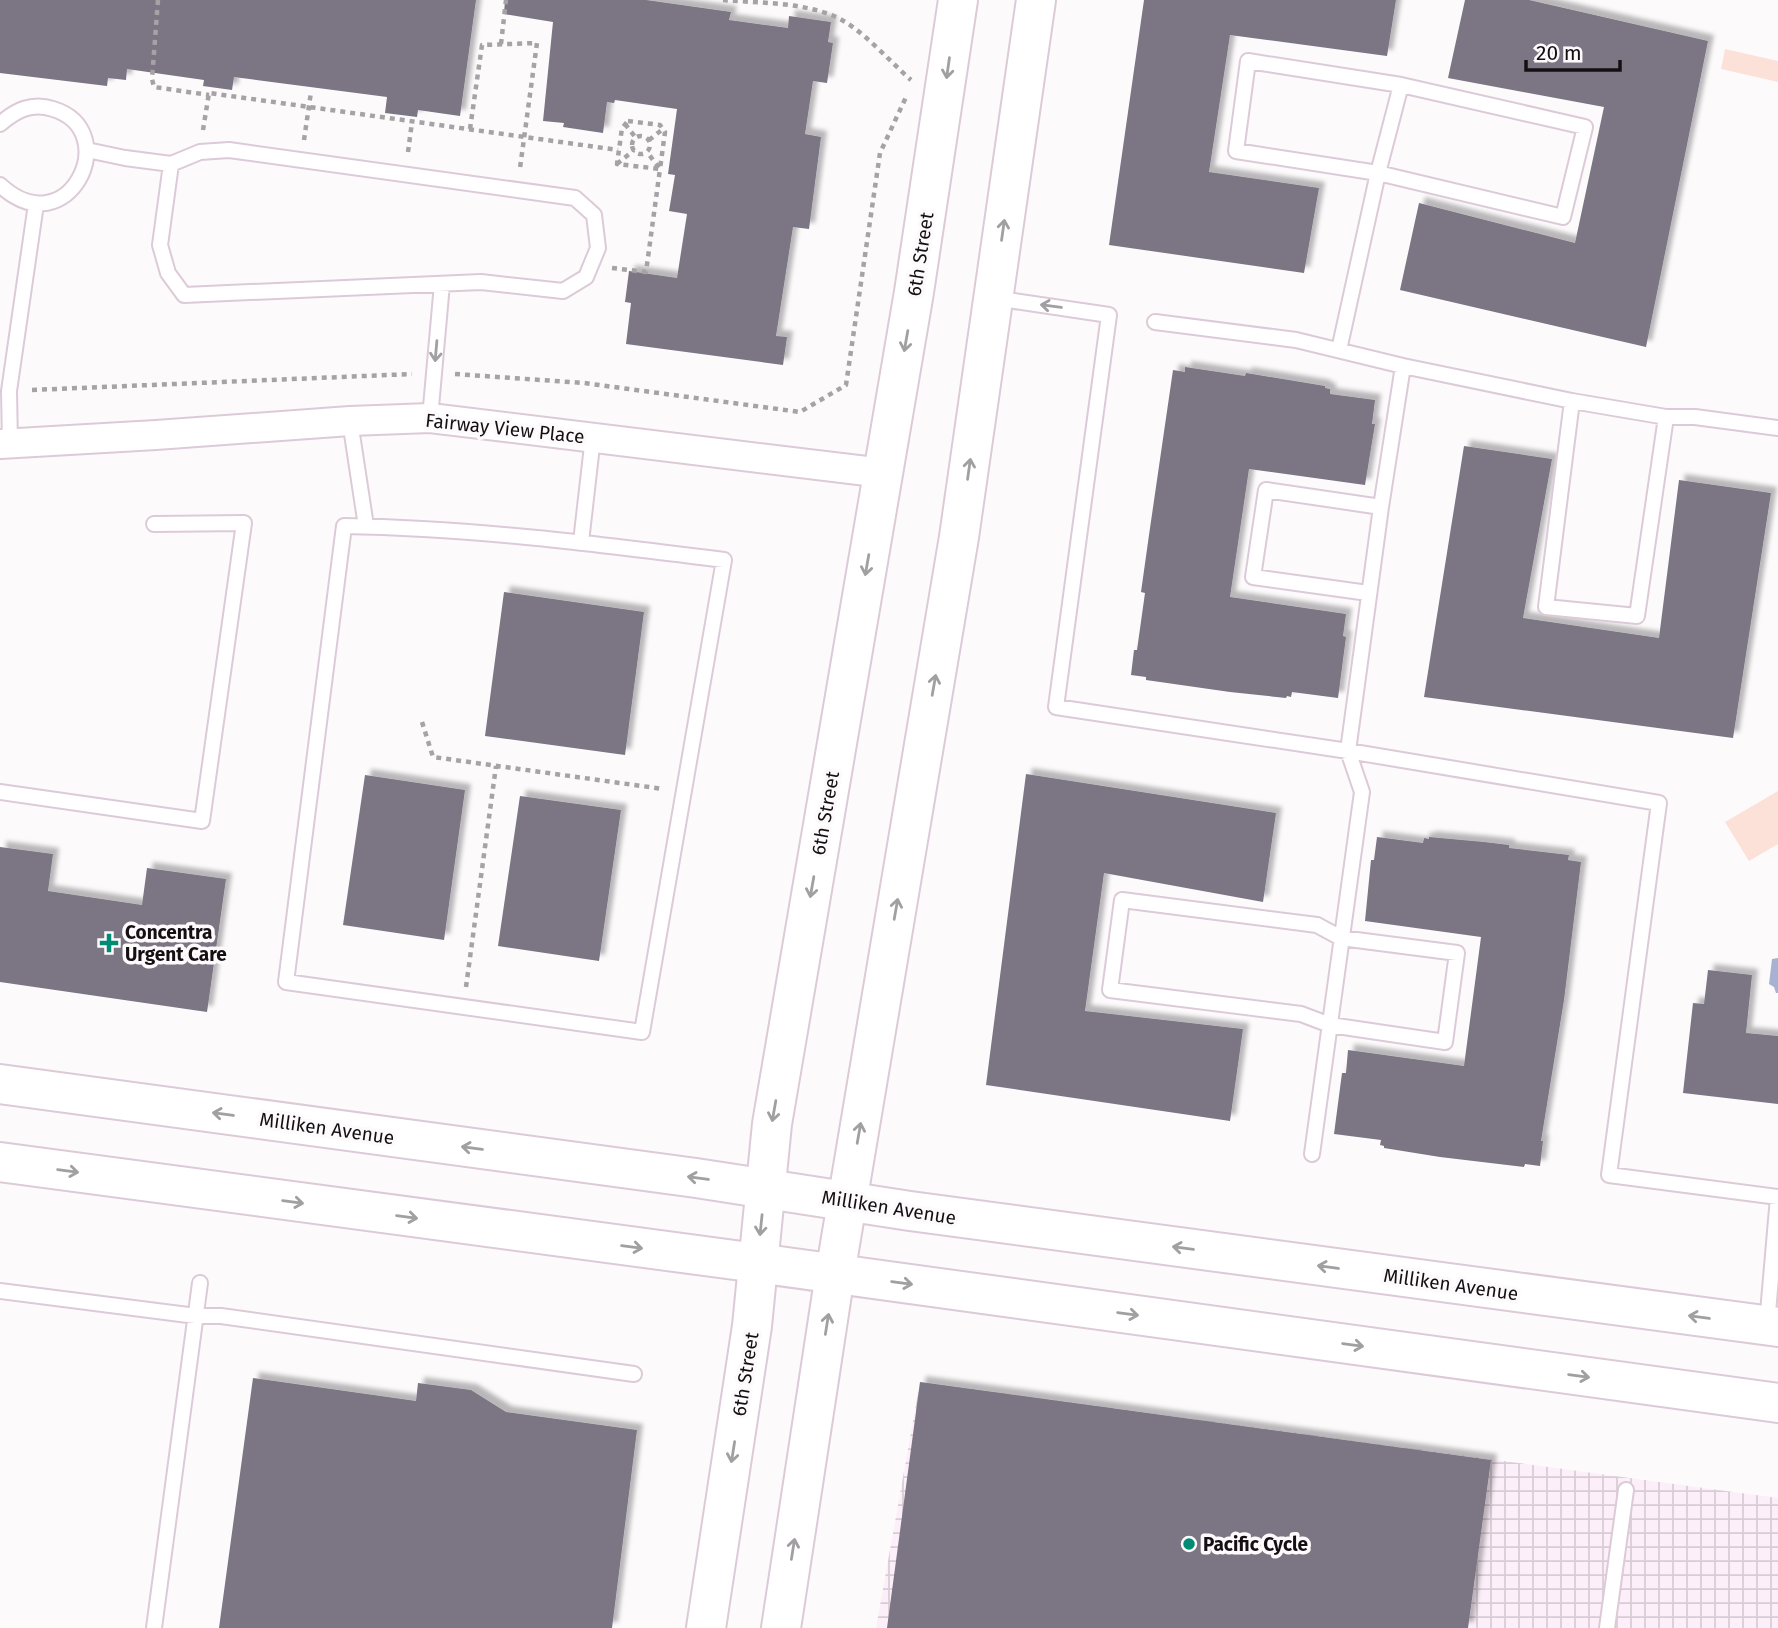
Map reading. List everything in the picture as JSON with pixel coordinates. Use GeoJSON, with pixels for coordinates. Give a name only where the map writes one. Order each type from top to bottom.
{"type":"FeatureCollection","features":[{"type":"Feature","properties":{"kind":"main road","name":"6th Street"},"geometry":{"type":"LineString","coordinates":[[706,1628],[752,1326],[772,1124],[914,292],[958,0]]}},
{"type":"Feature","properties":{"kind":"main road"},"geometry":{"type":"LineString","coordinates":[[781,1628],[847,1200],[959,537],[1036,0]]}},
{"type":"Feature","properties":{"kind":"main road","name":"Milliken Avenue"},"geometry":{"type":"LineString","coordinates":[[0,1084],[765,1188],[911,1211],[1773,1327]]}},
{"type":"Feature","properties":{"kind":"main road"},"geometry":{"type":"LineString","coordinates":[[0,1162],[1778,1404]]}},
{"type":"Feature","properties":{"kind":"street","name":"Fairway View Place"},"geometry":{"type":"LineString","coordinates":[[5,444],[430,418],[883,473]]}},
{"type":"Feature","properties":{"kind":"lane"},"geometry":{"type":"LineString","coordinates":[[1248,61],[1401,85],[1585,127],[1563,217],[1378,173],[1237,151],[1248,61]]}},
{"type":"Feature","properties":{"kind":"lane"},"geometry":{"type":"LineString","coordinates":[[1339,350],[1378,173],[1401,85]]}},
{"type":"Feature","properties":{"kind":"lane"},"geometry":{"type":"LineString","coordinates":[[0,124],[20,110],[44,106],[60,111],[74,121],[83,134],[87,150],[86,166],[80,181],[70,193],[57,201],[26,203],[11,196],[0,186]]}},
{"type":"Feature","properties":{"kind":"lane"},"geometry":{"type":"LineString","coordinates":[[87,150],[171,164],[200,152],[229,150],[575,198],[594,215],[598,248],[586,276],[563,291],[481,282],[184,295],[168,272],[160,245],[171,164]]}},
{"type":"Feature","properties":{"kind":"lane"},"geometry":{"type":"LineString","coordinates":[[5,444],[9,391],[36,204]]}},
{"type":"Feature","properties":{"kind":"lane"},"geometry":{"type":"LineString","coordinates":[[430,418],[442,284]]}},
{"type":"Feature","properties":{"kind":"lane"},"geometry":{"type":"LineString","coordinates":[[993,298],[1109,315],[1056,707],[1348,751],[1659,803],[1609,1175],[1778,1197],[1773,1327]]}},
{"type":"Feature","properties":{"kind":"lane"},"geometry":{"type":"LineString","coordinates":[[1155,322],[1296,340],[1403,366],[1572,401],[1666,417],[1695,417],[1778,428]]}},
{"type":"Feature","properties":{"kind":"lane"},"geometry":{"type":"LineString","coordinates":[[1312,1154],[1362,792],[1348,751],[1368,593],[1403,366]]}},
{"type":"Feature","properties":{"kind":"lane"},"geometry":{"type":"LineString","coordinates":[[1572,401],[1546,607],[1637,616],[1666,417]]}},
{"type":"Feature","properties":{"kind":"lane"},"geometry":{"type":"LineString","coordinates":[[350,421],[366,526]]}},
{"type":"Feature","properties":{"kind":"lane"},"geometry":{"type":"LineString","coordinates":[[581,542],[593,437]]}},
{"type":"Feature","properties":{"kind":"lane"},"geometry":{"type":"LineString","coordinates":[[1368,593],[1253,577],[1266,491],[1381,506]]}},
{"type":"Feature","properties":{"kind":"lane"},"geometry":{"type":"LineString","coordinates":[[0,792],[202,821],[244,523],[154,524]]}},
{"type":"Feature","properties":{"kind":"lane"},"geometry":{"type":"LineString","coordinates":[[344,526],[448,530],[581,542],[724,560],[642,1032],[286,982],[344,526]]}},
{"type":"Feature","properties":{"kind":"lane"},"geometry":{"type":"LineString","coordinates":[[1122,900],[1317,925],[1341,938],[1457,953],[1445,1042],[1330,1025],[1301,1014],[1110,990],[1122,900]]}},
{"type":"Feature","properties":{"kind":"lane"},"geometry":{"type":"LineString","coordinates":[[154,1628],[201,1283]]}},
{"type":"Feature","properties":{"kind":"lane"},"geometry":{"type":"LineString","coordinates":[[0,1291],[196,1316],[221,1316],[634,1374]]}},
{"type":"Feature","properties":{"kind":"lane"},"geometry":{"type":"LineString","coordinates":[[1607,1628],[1626,1490]]}},
{"type":"Feature","properties":{"kind":"path"},"geometry":{"type":"LineString","coordinates":[[158,0],[152,79],[154,87],[618,150]]}},
{"type":"Feature","properties":{"kind":"path"},"geometry":{"type":"LineString","coordinates":[[501,44],[506,0]]}},
{"type":"Feature","properties":{"kind":"path"},"geometry":{"type":"LineString","coordinates":[[9,391],[380,374],[434,374],[584,383],[800,412],[846,385],[880,153],[911,80],[868,40],[832,15],[808,9],[723,0]]}},
{"type":"Feature","properties":{"kind":"path"},"geometry":{"type":"LineString","coordinates":[[470,130],[482,45],[537,43],[516,190]]}},
{"type":"Feature","properties":{"kind":"path"},"geometry":{"type":"LineString","coordinates":[[301,161],[310,92]]}},
{"type":"Feature","properties":{"kind":"path"},"geometry":{"type":"LineString","coordinates":[[200,152],[209,95]]}},
{"type":"Feature","properties":{"kind":"path"},"geometry":{"type":"LineString","coordinates":[[591,265],[646,272],[665,132],[660,125],[628,121],[621,128],[617,163]]}},
{"type":"Feature","properties":{"kind":"path"},"geometry":{"type":"LineString","coordinates":[[404,175],[412,122]]}},
{"type":"Feature","properties":{"kind":"path"},"geometry":{"type":"LineString","coordinates":[[625,124],[636,138]]}},
{"type":"Feature","properties":{"kind":"path"},"geometry":{"type":"LineString","coordinates":[[649,140],[663,129]]}},
{"type":"Feature","properties":{"kind":"path"},"geometry":{"type":"LineString","coordinates":[[644,136],[649,140],[650,148],[647,152],[640,154],[634,150],[633,142],[636,138],[644,136]]}},
{"type":"Feature","properties":{"kind":"path"},"geometry":{"type":"LineString","coordinates":[[617,163],[634,150]]}},
{"type":"Feature","properties":{"kind":"path"},"geometry":{"type":"LineString","coordinates":[[647,152],[660,169]]}},
{"type":"Feature","properties":{"kind":"path"},"geometry":{"type":"LineString","coordinates":[[617,163],[660,169]]}},
{"type":"Feature","properties":{"kind":"path"},"geometry":{"type":"LineString","coordinates":[[422,722],[433,757],[684,792]]}},
{"type":"Feature","properties":{"kind":"path"},"geometry":{"type":"LineString","coordinates":[[463,1007],[496,766]]}},
{"type":"Feature","properties":{"kind":"shaded area"},"geometry":{"type":"Polygon","coordinates":[[[1725,49],[1778,61],[1778,82],[1721,69],[1725,49]]]}},
{"type":"Feature","properties":{"kind":"shaded area"},"geometry":{"type":"Polygon","coordinates":[[[1778,791],[1778,844],[1749,861],[1725,822],[1778,791]]]}},
{"type":"Feature","properties":{"kind":"shaded area","name":"Pacific Cycle"},"geometry":{"type":"Polygon","coordinates":[[[920,1382],[1778,1498],[1778,1628],[876,1628],[920,1382]]]}},
{"type":"Feature","properties":{"kind":"water"},"geometry":{"type":"Polygon","coordinates":[[[1778,958],[1776,993],[1774,987],[1769,984],[1772,959],[1778,958]]]}},
{"type":"Feature","properties":{"kind":"building"},"geometry":{"type":"Polygon","coordinates":[[[0,0],[476,0],[460,116],[418,110],[417,117],[385,113],[387,97],[234,77],[232,90],[203,86],[204,80],[127,69],[126,80],[108,78],[107,86],[0,73],[0,0]]]}},
{"type":"Feature","properties":{"kind":"building"},"geometry":{"type":"Polygon","coordinates":[[[505,0],[646,0],[731,12],[729,20],[788,28],[789,16],[831,22],[828,42],[833,43],[827,83],[813,81],[805,134],[821,137],[809,229],[793,227],[776,336],[787,337],[783,365],[626,344],[631,303],[625,302],[629,271],[677,278],[687,214],[669,211],[675,175],[668,174],[677,109],[615,100],[614,103],[607,102],[603,133],[563,127],[564,123],[543,121],[553,22],[504,14],[505,0]]]}},
{"type":"Feature","properties":{"kind":"building"},"geometry":{"type":"Polygon","coordinates":[[[1144,0],[1396,0],[1387,56],[1230,35],[1209,172],[1319,188],[1304,273],[1109,245],[1144,0]]]}},
{"type":"Feature","properties":{"kind":"building"},"geometry":{"type":"Polygon","coordinates":[[[1465,0],[1529,0],[1708,41],[1646,347],[1400,290],[1419,203],[1575,243],[1604,107],[1448,78],[1465,0]]]}},
{"type":"Feature","properties":{"kind":"building"},"geometry":{"type":"Polygon","coordinates":[[[1185,367],[1245,376],[1246,373],[1325,386],[1330,389],[1330,394],[1375,400],[1372,424],[1375,424],[1365,485],[1249,469],[1230,597],[1346,614],[1343,636],[1346,637],[1338,698],[1292,692],[1291,697],[1286,698],[1230,692],[1146,680],[1146,677],[1131,675],[1145,593],[1141,592],[1173,370],[1185,372],[1185,367]]]}},
{"type":"Feature","properties":{"kind":"building"},"geometry":{"type":"Polygon","coordinates":[[[1464,446],[1552,459],[1523,618],[1659,638],[1679,480],[1771,493],[1733,738],[1424,697],[1464,446]]]}},
{"type":"Feature","properties":{"kind":"building"},"geometry":{"type":"Polygon","coordinates":[[[504,592],[644,612],[625,755],[485,736],[504,592]]]}},
{"type":"Feature","properties":{"kind":"building"},"geometry":{"type":"Polygon","coordinates":[[[1026,774],[1276,813],[1263,902],[1104,873],[1085,1011],[1243,1029],[1230,1121],[986,1085],[1026,774]]]}},
{"type":"Feature","properties":{"kind":"building"},"geometry":{"type":"Polygon","coordinates":[[[365,775],[465,790],[444,940],[343,925],[365,775]]]}},
{"type":"Feature","properties":{"kind":"building"},"geometry":{"type":"Polygon","coordinates":[[[520,796],[621,810],[599,961],[498,946],[520,796]]]}},
{"type":"Feature","properties":{"kind":"building"},"geometry":{"type":"Polygon","coordinates":[[[1377,837],[1423,843],[1424,838],[1429,837],[1509,845],[1509,848],[1569,855],[1568,860],[1581,862],[1564,1000],[1541,1141],[1540,1166],[1525,1164],[1524,1167],[1440,1157],[1384,1148],[1380,1145],[1381,1140],[1334,1134],[1342,1073],[1346,1073],[1348,1050],[1464,1066],[1481,937],[1365,921],[1371,860],[1374,860],[1377,837]]]}},
{"type":"Feature","properties":{"kind":"building","name":"Concentra Urgent Care"},"geometry":{"type":"Polygon","coordinates":[[[0,847],[53,854],[48,891],[142,905],[147,868],[226,879],[207,1012],[0,982],[0,847]]]}},
{"type":"Feature","properties":{"kind":"building"},"geometry":{"type":"Polygon","coordinates":[[[1708,970],[1752,975],[1746,1033],[1778,1036],[1778,1104],[1683,1093],[1693,1003],[1704,1004],[1708,970]]]}},
{"type":"Feature","properties":{"kind":"building"},"geometry":{"type":"Polygon","coordinates":[[[253,1378],[416,1401],[418,1383],[471,1390],[506,1412],[637,1430],[612,1628],[219,1628],[253,1378]]]}},
{"type":"Feature","properties":{"kind":"building","name":"Pacific Cycle"},"geometry":{"type":"Polygon","coordinates":[[[920,1382],[1491,1460],[1468,1628],[887,1628],[920,1382]]]}},
{"type":"Feature","properties":{"kind":"place","name":"Concentra Urgent Care"},"geometry":{"type":"Point","coordinates":[109,943]}},
{"type":"Feature","properties":{"kind":"place","name":"Pacific Cycle"},"geometry":{"type":"Point","coordinates":[1189,1544]}}]}
